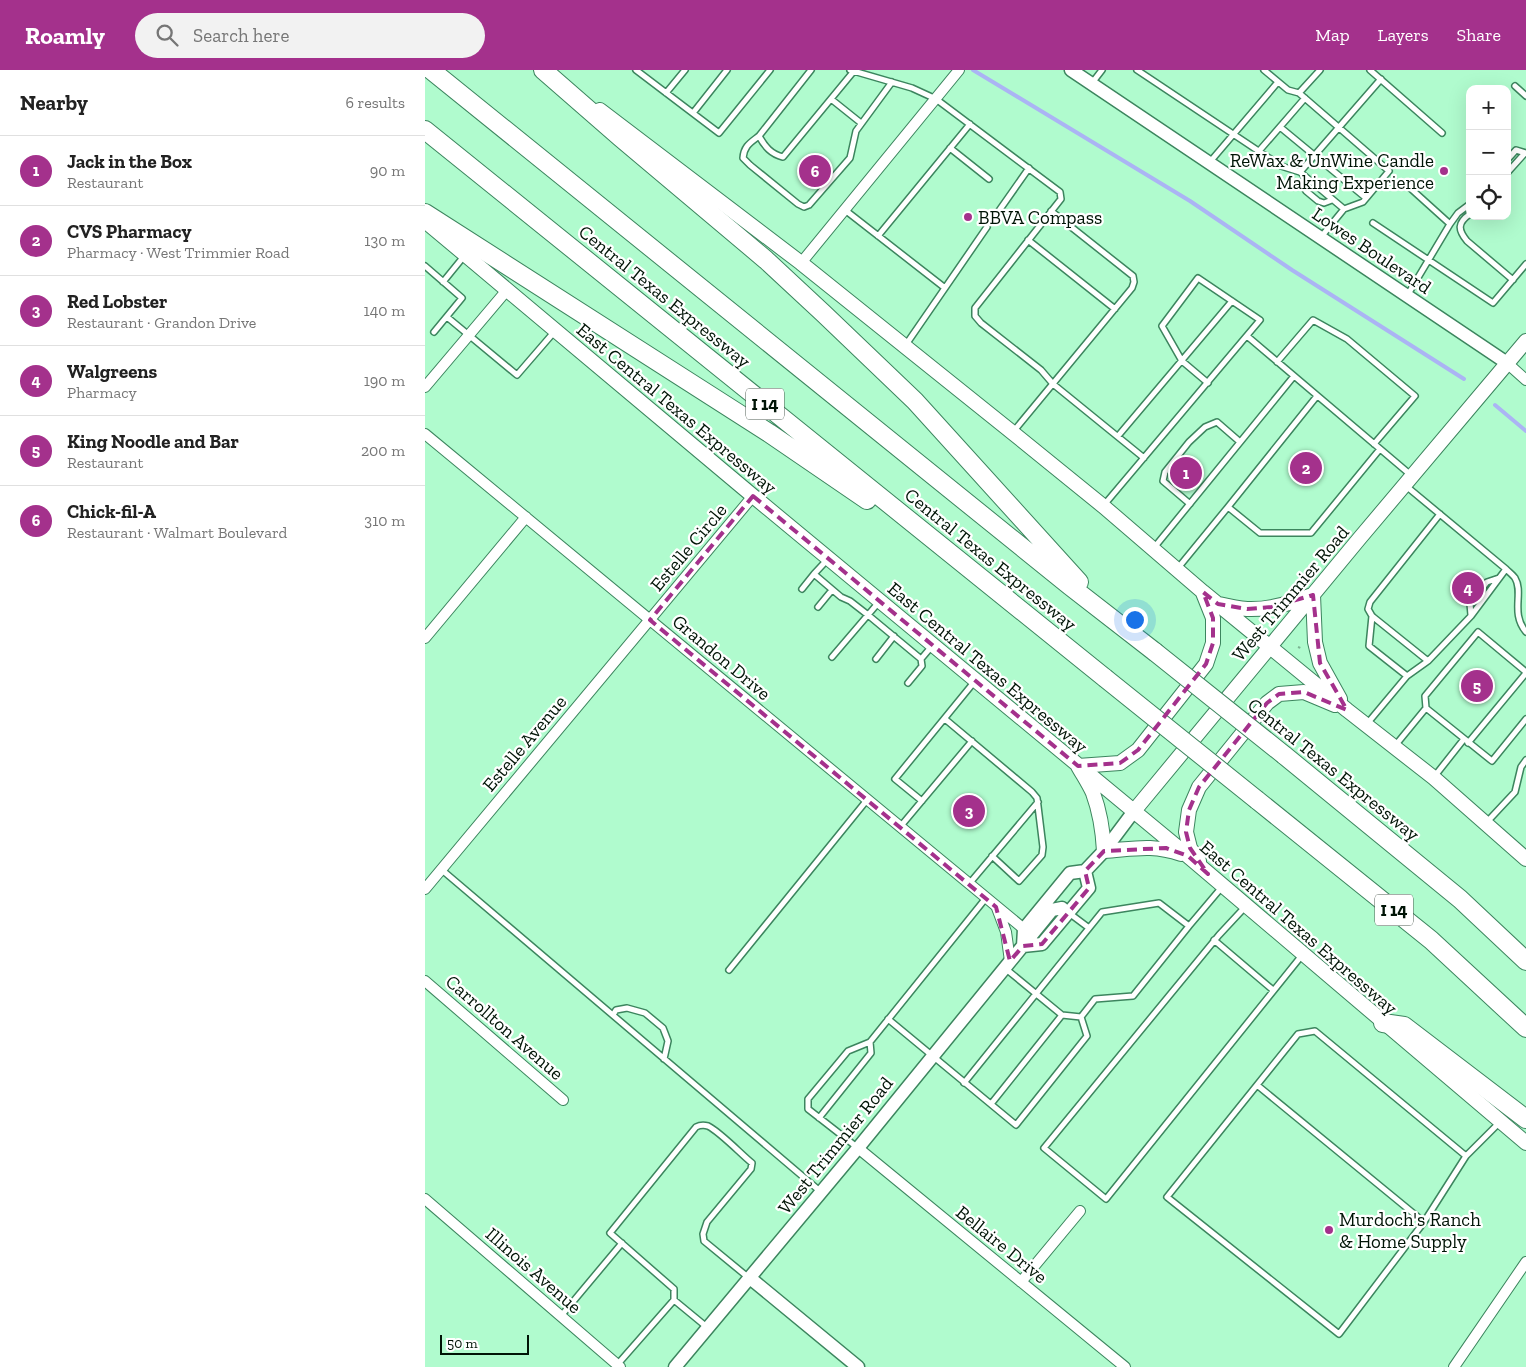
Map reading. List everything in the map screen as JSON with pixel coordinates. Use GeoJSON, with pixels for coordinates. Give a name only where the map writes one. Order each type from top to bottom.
{"type":"FeatureCollection","features":[{"type":"Feature","properties":{"kind":"highway","name":"Central Texas Expressway"},"geometry":{"type":"LineString","coordinates":[[431,70],[1284,755],[1460,899],[1526,962]]}},
{"type":"Feature","properties":{"kind":"highway"},"geometry":{"type":"LineString","coordinates":[[543,70],[766,260],[915,401],[1109,616]]}},
{"type":"Feature","properties":{"kind":"highway","name":"Central Texas Expressway"},"geometry":{"type":"LineString","coordinates":[[425,130],[1431,940],[1526,1028]]}},
{"type":"Feature","properties":{"kind":"highway"},"geometry":{"type":"LineString","coordinates":[[425,213],[769,433],[884,512],[908,520]]}},
{"type":"Feature","properties":{"kind":"highway"},"geometry":{"type":"LineString","coordinates":[[1383,1023],[1404,1026],[1526,1119]]}},
{"type":"Feature","properties":{"kind":"main road"},"geometry":{"type":"LineString","coordinates":[[548,70],[801,263],[1013,432],[1203,592],[1347,710],[1434,778],[1486,824],[1525,855]]}},
{"type":"Feature","properties":{"kind":"main road","name":"East Central Texas Expressway"},"geometry":{"type":"LineString","coordinates":[[425,221],[879,602],[1188,856],[1526,1143]]}},
{"type":"Feature","properties":{"kind":"main road","name":"West Trimmier Road"},"geometry":{"type":"LineString","coordinates":[[1134,811],[1526,341]]}},
{"type":"Feature","properties":{"kind":"main road"},"geometry":{"type":"LineString","coordinates":[[1188,856],[1166,848],[1151,847],[1104,851],[1098,806],[1093,792],[1078,766],[1121,763],[1138,750],[1206,664],[1213,643],[1213,618],[1203,592]]}},
{"type":"Feature","properties":{"kind":"main road"},"geometry":{"type":"LineString","coordinates":[[1218,604],[1247,609],[1272,608],[1293,603],[1313,595],[1315,642],[1319,663],[1347,710]]}},
{"type":"Feature","properties":{"kind":"main road"},"geometry":{"type":"LineString","coordinates":[[1208,874],[1190,848],[1186,832],[1189,810],[1199,787],[1267,703],[1279,694],[1304,692],[1347,710]]}},
{"type":"Feature","properties":{"kind":"street"},"geometry":{"type":"LineString","coordinates":[[801,263],[959,70]]}},
{"type":"Feature","properties":{"kind":"street","name":"Lowes Boulevard"},"geometry":{"type":"LineString","coordinates":[[1071,70],[1507,364],[1526,380]]}},
{"type":"Feature","properties":{"kind":"street"},"geometry":{"type":"LineString","coordinates":[[425,387],[507,290]]}},
{"type":"Feature","properties":{"kind":"street","name":"Grandon Drive"},"geometry":{"type":"LineString","coordinates":[[425,434],[1024,930]]}},
{"type":"Feature","properties":{"kind":"street","name":"Estelle Circle"},"geometry":{"type":"LineString","coordinates":[[650,620],[753,496]]}},
{"type":"Feature","properties":{"kind":"street"},"geometry":{"type":"LineString","coordinates":[[425,638],[526,517]]}},
{"type":"Feature","properties":{"kind":"street","name":"Estelle Avenue"},"geometry":{"type":"LineString","coordinates":[[425,889],[650,620]]}},
{"type":"Feature","properties":{"kind":"street","name":"West Trimmier Road"},"geometry":{"type":"LineString","coordinates":[[1024,930],[1070,873],[1085,871],[1104,851],[1134,811]]}},
{"type":"Feature","properties":{"kind":"street"},"geometry":{"type":"LineString","coordinates":[[1024,930],[1023,946],[1042,944],[1089,888],[1085,871]]}},
{"type":"Feature","properties":{"kind":"street"},"geometry":{"type":"LineString","coordinates":[[997,907],[1006,932],[1007,964]]}},
{"type":"Feature","properties":{"kind":"street","name":"West Trimmier Road"},"geometry":{"type":"LineString","coordinates":[[675,1367],[858,1148],[1023,946]]}},
{"type":"Feature","properties":{"kind":"street","name":"Carrollton Avenue"},"geometry":{"type":"LineString","coordinates":[[425,981],[563,1100]]}},
{"type":"Feature","properties":{"kind":"street","name":"Bellaire Drive"},"geometry":{"type":"LineString","coordinates":[[858,1148],[1125,1367]]}},
{"type":"Feature","properties":{"kind":"street","name":"Illinois Avenue"},"geometry":{"type":"LineString","coordinates":[[425,1199],[619,1366]]}},
{"type":"Feature","properties":{"kind":"street"},"geometry":{"type":"LineString","coordinates":[[1021,1282],[1080,1212]]}},
{"type":"Feature","properties":{"kind":"street"},"geometry":{"type":"LineString","coordinates":[[1454,1367],[1526,1262]]}},
{"type":"Feature","properties":{"kind":"street"},"geometry":{"type":"LineString","coordinates":[[750,1278],[858,1367]]}},
{"type":"Feature","properties":{"kind":"lane"},"geometry":{"type":"LineString","coordinates":[[636,70],[719,133],[770,70]]}},
{"type":"Feature","properties":{"kind":"lane"},"geometry":{"type":"LineString","coordinates":[[666,93],[685,70]]}},
{"type":"Feature","properties":{"kind":"lane"},"geometry":{"type":"LineString","coordinates":[[693,113],[727,70]]}},
{"type":"Feature","properties":{"kind":"lane"},"geometry":{"type":"LineString","coordinates":[[811,70],[759,136],[748,144],[744,150],[743,158],[804,207],[809,205],[849,158],[856,131],[893,82]]}},
{"type":"Feature","properties":{"kind":"lane"},"geometry":{"type":"LineString","coordinates":[[1091,84],[1102,70]]}},
{"type":"Feature","properties":{"kind":"lane"},"geometry":{"type":"LineString","coordinates":[[1137,70],[1281,166],[1302,174],[1344,209]]}},
{"type":"Feature","properties":{"kind":"lane"},"geometry":{"type":"LineString","coordinates":[[1264,70],[1288,90],[1305,98],[1389,171],[1363,202],[1344,209],[1320,238]]}},
{"type":"Feature","properties":{"kind":"lane"},"geometry":{"type":"LineString","coordinates":[[1299,94],[1320,70]]}},
{"type":"Feature","properties":{"kind":"lane"},"geometry":{"type":"LineString","coordinates":[[1371,70],[1442,133]]}},
{"type":"Feature","properties":{"kind":"lane"},"geometry":{"type":"LineString","coordinates":[[759,136],[765,147],[776,155],[783,157],[852,71],[893,82],[936,98],[1060,192],[1061,199],[975,308],[975,316],[981,323],[1041,370],[1053,384],[1144,458]]}},
{"type":"Feature","properties":{"kind":"lane"},"geometry":{"type":"LineString","coordinates":[[1332,200],[1319,201],[1305,191],[1302,174],[1315,155],[1381,80]]}},
{"type":"Feature","properties":{"kind":"lane"},"geometry":{"type":"LineString","coordinates":[[1209,163],[1278,82]]}},
{"type":"Feature","properties":{"kind":"lane"},"geometry":{"type":"LineString","coordinates":[[1515,86],[1526,96]]}},
{"type":"Feature","properties":{"kind":"lane"},"geometry":{"type":"LineString","coordinates":[[1259,151],[1305,98]]}},
{"type":"Feature","properties":{"kind":"lane"},"geometry":{"type":"LineString","coordinates":[[831,99],[861,123]]}},
{"type":"Feature","properties":{"kind":"lane"},"geometry":{"type":"LineString","coordinates":[[879,236],[970,124]]}},
{"type":"Feature","properties":{"kind":"lane"},"geometry":{"type":"LineString","coordinates":[[1280,127],[1366,198]]}},
{"type":"Feature","properties":{"kind":"lane"},"geometry":{"type":"LineString","coordinates":[[950,148],[989,179]]}},
{"type":"Feature","properties":{"kind":"lane"},"geometry":{"type":"LineString","coordinates":[[1511,156],[1516,150],[1525,153],[1511,168]]}},
{"type":"Feature","properties":{"kind":"lane"},"geometry":{"type":"LineString","coordinates":[[996,215],[1029,168]]}},
{"type":"Feature","properties":{"kind":"lane"},"geometry":{"type":"LineString","coordinates":[[1409,187],[1450,224]]}},
{"type":"Feature","properties":{"kind":"lane"},"geometry":{"type":"LineString","coordinates":[[1407,296],[1450,224],[1458,213],[1466,207]]}},
{"type":"Feature","properties":{"kind":"lane"},"geometry":{"type":"LineString","coordinates":[[845,210],[945,288]]}},
{"type":"Feature","properties":{"kind":"lane"},"geometry":{"type":"LineString","coordinates":[[1013,432],[1132,288],[1134,282],[1133,276],[1051,211]]}},
{"type":"Feature","properties":{"kind":"lane"},"geometry":{"type":"LineString","coordinates":[[1466,217],[1461,224],[1461,233],[1467,241],[1513,280]]}},
{"type":"Feature","properties":{"kind":"lane"},"geometry":{"type":"LineString","coordinates":[[1373,223],[1493,303],[1526,264]]}},
{"type":"Feature","properties":{"kind":"lane"},"geometry":{"type":"LineString","coordinates":[[905,347],[987,227]]}},
{"type":"Feature","properties":{"kind":"lane"},"geometry":{"type":"LineString","coordinates":[[1028,240],[1115,309]]}},
{"type":"Feature","properties":{"kind":"lane"},"geometry":{"type":"LineString","coordinates":[[443,282],[465,255]]}},
{"type":"Feature","properties":{"kind":"lane"},"geometry":{"type":"LineString","coordinates":[[425,266],[462,298],[434,332]]}},
{"type":"Feature","properties":{"kind":"lane"},"geometry":{"type":"LineString","coordinates":[[1103,506],[1208,383],[1260,320],[1197,278],[1161,326],[1182,361],[1208,383]]}},
{"type":"Feature","properties":{"kind":"lane"},"geometry":{"type":"LineString","coordinates":[[1118,436],[1232,301]]}},
{"type":"Feature","properties":{"kind":"lane"},"geometry":{"type":"LineString","coordinates":[[447,317],[517,375],[555,331]]}},
{"type":"Feature","properties":{"kind":"lane"},"geometry":{"type":"LineString","coordinates":[[1277,362],[1313,320],[1347,339],[1415,396],[1374,444]]}},
{"type":"Feature","properties":{"kind":"lane"},"geometry":{"type":"LineString","coordinates":[[1247,336],[1380,449],[1440,514],[1506,569],[1515,579],[1517,611],[1521,627],[1526,632]]}},
{"type":"Feature","properties":{"kind":"lane"},"geometry":{"type":"LineString","coordinates":[[1153,549],[1294,376]]}},
{"type":"Feature","properties":{"kind":"lane"},"geometry":{"type":"LineString","coordinates":[[1177,570],[1317,396]]}},
{"type":"Feature","properties":{"kind":"lane"},"geometry":{"type":"LineString","coordinates":[[1190,504],[1163,481],[1165,472],[1189,442],[1205,427],[1217,422],[1241,442]]}},
{"type":"Feature","properties":{"kind":"lane"},"geometry":{"type":"LineString","coordinates":[[1228,507],[1260,533],[1311,533],[1380,449]]}},
{"type":"Feature","properties":{"kind":"lane"},"geometry":{"type":"LineString","coordinates":[[1428,661],[1372,616],[1368,609],[1370,602],[1440,514]]}},
{"type":"Feature","properties":{"kind":"lane"},"geometry":{"type":"LineString","coordinates":[[802,589],[828,559]]}},
{"type":"Feature","properties":{"kind":"lane"},"geometry":{"type":"LineString","coordinates":[[1366,725],[1407,676],[1428,661],[1471,616],[1506,569]]}},
{"type":"Feature","properties":{"kind":"lane"},"geometry":{"type":"LineString","coordinates":[[814,574],[921,659],[922,666],[908,683]]}},
{"type":"Feature","properties":{"kind":"lane"},"geometry":{"type":"LineString","coordinates":[[1483,587],[1487,582],[1499,578]]}},
{"type":"Feature","properties":{"kind":"lane"},"geometry":{"type":"LineString","coordinates":[[818,607],[832,590]]}},
{"type":"Feature","properties":{"kind":"lane"},"geometry":{"type":"LineString","coordinates":[[1471,616],[1470,604],[1473,599]]}},
{"type":"Feature","properties":{"kind":"lane"},"geometry":{"type":"LineString","coordinates":[[832,657],[879,602]]}},
{"type":"Feature","properties":{"kind":"lane"},"geometry":{"type":"LineString","coordinates":[[1372,616],[1369,646],[1407,676]]}},
{"type":"Feature","properties":{"kind":"lane"},"geometry":{"type":"LineString","coordinates":[[1394,747],[1426,708],[1425,696],[1478,632],[1526,672],[1434,778]]}},
{"type":"Feature","properties":{"kind":"lane"},"geometry":{"type":"LineString","coordinates":[[876,659],[894,636]]}},
{"type":"Feature","properties":{"kind":"lane"},"geometry":{"type":"LineString","coordinates":[[921,659],[932,646]]}},
{"type":"Feature","properties":{"kind":"lane"},"geometry":{"type":"LineString","coordinates":[[922,801],[895,779],[975,681]]}},
{"type":"Feature","properties":{"kind":"lane"},"geometry":{"type":"LineString","coordinates":[[1426,708],[1492,761],[1526,720]]}},
{"type":"Feature","properties":{"kind":"lane"},"geometry":{"type":"LineString","coordinates":[[945,719],[1037,798],[1043,848],[1041,855],[1019,881],[992,856]]}},
{"type":"Feature","properties":{"kind":"lane"},"geometry":{"type":"LineString","coordinates":[[900,827],[972,741]]}},
{"type":"Feature","properties":{"kind":"lane"},"geometry":{"type":"LineString","coordinates":[[1486,824],[1515,792],[1521,767],[1526,760]]}},
{"type":"Feature","properties":{"kind":"lane"},"geometry":{"type":"LineString","coordinates":[[729,970],[867,800]]}},
{"type":"Feature","properties":{"kind":"lane"},"geometry":{"type":"LineString","coordinates":[[969,884],[1038,802]]}},
{"type":"Feature","properties":{"kind":"lane"},"geometry":{"type":"LineString","coordinates":[[441,870],[821,1192]]}},
{"type":"Feature","properties":{"kind":"lane"},"geometry":{"type":"LineString","coordinates":[[1081,1017],[1095,999],[1133,996],[1223,886]]}},
{"type":"Feature","properties":{"kind":"lane"},"geometry":{"type":"LineString","coordinates":[[858,1148],[808,1109],[808,1099],[848,1051],[870,1042],[986,898]]}},
{"type":"Feature","properties":{"kind":"lane"},"geometry":{"type":"LineString","coordinates":[[964,1082],[1101,912],[1159,903],[1189,926]]}},
{"type":"Feature","properties":{"kind":"lane"},"geometry":{"type":"LineString","coordinates":[[1247,906],[1214,940],[1044,1148],[1106,1198],[1303,954]]}},
{"type":"Feature","properties":{"kind":"lane"},"geometry":{"type":"LineString","coordinates":[[1068,913],[1089,928]]}},
{"type":"Feature","properties":{"kind":"lane"},"geometry":{"type":"LineString","coordinates":[[1214,940],[1273,990]]}},
{"type":"Feature","properties":{"kind":"lane"},"geometry":{"type":"LineString","coordinates":[[1007,964],[1035,993],[1062,1015],[1081,1017]]}},
{"type":"Feature","properties":{"kind":"lane"},"geometry":{"type":"LineString","coordinates":[[613,1015],[616,1010],[627,1008],[645,1013],[663,1028],[667,1041],[664,1058]]}},
{"type":"Feature","properties":{"kind":"lane"},"geometry":{"type":"LineString","coordinates":[[991,1104],[1062,1015]]}},
{"type":"Feature","properties":{"kind":"lane"},"geometry":{"type":"LineString","coordinates":[[888,1019],[1016,1125],[1087,1036],[1081,1017]]}},
{"type":"Feature","properties":{"kind":"lane"},"geometry":{"type":"LineString","coordinates":[[1467,1156],[1315,1031],[1298,1034],[1167,1197],[1339,1334],[1424,1222],[1467,1156],[1500,1122]]}},
{"type":"Feature","properties":{"kind":"lane"},"geometry":{"type":"LineString","coordinates":[[819,1118],[871,1053],[870,1042]]}},
{"type":"Feature","properties":{"kind":"lane"},"geometry":{"type":"LineString","coordinates":[[1257,1085],[1424,1222]]}},
{"type":"Feature","properties":{"kind":"lane"},"geometry":{"type":"LineString","coordinates":[[619,1366],[674,1300],[674,1289],[611,1233],[696,1127],[706,1125],[752,1163],[751,1169],[707,1222],[703,1234],[704,1241],[750,1278]]}},
{"type":"Feature","properties":{"kind":"lane"},"geometry":{"type":"LineString","coordinates":[[561,1316],[622,1243]]}},
{"type":"Feature","properties":{"kind":"lane"},"geometry":{"type":"LineString","coordinates":[[674,1300],[708,1328]]}},
{"type":"Feature","properties":{"kind":"highlighted area"},"geometry":{"type":"Polygon","coordinates":[[[753,496],[1078,766],[1120,763],[1138,750],[1206,664],[1213,643],[1213,618],[1203,592],[1218,604],[1247,609],[1272,607],[1313,595],[1320,663],[1347,710],[1304,692],[1279,694],[1267,703],[1199,787],[1189,810],[1186,832],[1190,848],[1208,874],[1188,856],[1166,848],[1104,851],[1085,871],[1089,888],[1042,944],[1023,946],[1010,961],[996,907],[650,620],[753,496]]]}},
{"type":"Feature","properties":{"kind":"waterway"},"geometry":{"type":"LineString","coordinates":[[973,70],[1190,201],[1292,270],[1464,379]]}},
{"type":"Feature","properties":{"kind":"waterway"},"geometry":{"type":"LineString","coordinates":[[1495,405],[1526,431]]}},
{"type":"Feature","properties":{"kind":"place","name":"Chick-fil-A"},"geometry":{"type":"Point","coordinates":[815,171]}},
{"type":"Feature","properties":{"kind":"place","name":"ReWax & UnWine Candle Making Experience"},"geometry":{"type":"Point","coordinates":[1444,171]}},
{"type":"Feature","properties":{"kind":"place","name":"BBVA Compass"},"geometry":{"type":"Point","coordinates":[968,217]}},
{"type":"Feature","properties":{"kind":"place","name":"CVS Pharmacy"},"geometry":{"type":"Point","coordinates":[1306,468]}},
{"type":"Feature","properties":{"kind":"place","name":"Jack in the Box"},"geometry":{"type":"Point","coordinates":[1186,473]}},
{"type":"Feature","properties":{"kind":"place","name":"Walgreens"},"geometry":{"type":"Point","coordinates":[1468,588]}},
{"type":"Feature","properties":{"kind":"place","name":"King Noodle and Bar"},"geometry":{"type":"Point","coordinates":[1477,686]}},
{"type":"Feature","properties":{"kind":"place","name":"Red Lobster"},"geometry":{"type":"Point","coordinates":[969,811]}},
{"type":"Feature","properties":{"kind":"place","name":"Murdoch's Ranch & Home Supply"},"geometry":{"type":"Point","coordinates":[1329,1230]}}]}
